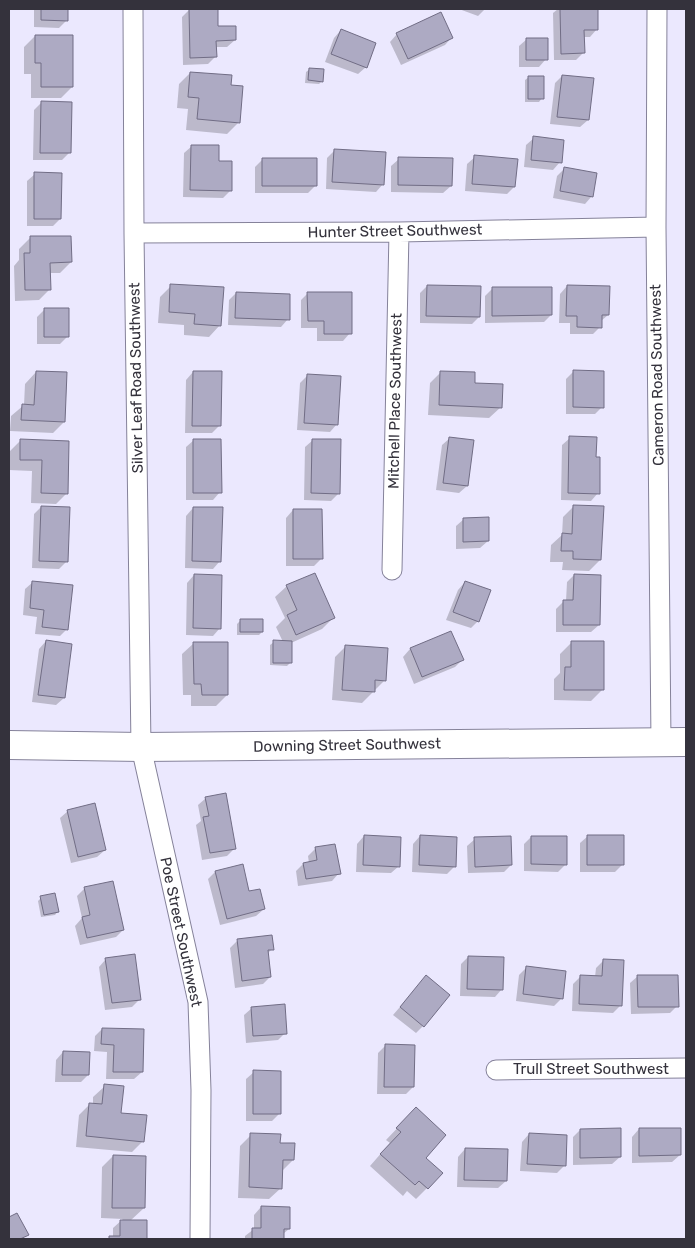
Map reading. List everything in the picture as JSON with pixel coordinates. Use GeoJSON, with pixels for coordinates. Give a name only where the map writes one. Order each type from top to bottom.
{"type":"FeatureCollection","features":[{"type":"Feature","properties":{"kind":"street","name":"Silver Leaf Road Southwest"},"geometry":{"type":"LineString","coordinates":[[133,9],[141,747]]}},
{"type":"Feature","properties":{"kind":"street","name":"Cameron Road Southwest"},"geometry":{"type":"LineString","coordinates":[[657,9],[656,227],[674,742]]}},
{"type":"Feature","properties":{"kind":"street","name":"Hunter Street Southwest"},"geometry":{"type":"LineString","coordinates":[[134,233],[399,232],[656,227]]}},
{"type":"Feature","properties":{"kind":"street","name":"Mitchell Place Southwest"},"geometry":{"type":"LineString","coordinates":[[392,570],[399,232]]}},
{"type":"Feature","properties":{"kind":"street","name":"Downing Street Southwest"},"geometry":{"type":"LineString","coordinates":[[9,745],[141,747],[674,742]]}},
{"type":"Feature","properties":{"kind":"street","name":"Poe Street Southwest"},"geometry":{"type":"LineString","coordinates":[[141,747],[198,1002],[201,1090],[200,1239]]}},
{"type":"Feature","properties":{"kind":"street","name":"Trull Street Southwest"},"geometry":{"type":"LineString","coordinates":[[496,1070],[686,1068]]}},
{"type":"Feature","properties":{"kind":"building"},"geometry":{"type":"Polygon","coordinates":[[[41,9],[68,9],[68,21],[41,20],[41,9]]]}},
{"type":"Feature","properties":{"kind":"building"},"geometry":{"type":"Polygon","coordinates":[[[189,9],[218,9],[218,26],[236,26],[236,40],[216,41],[217,57],[190,58],[189,9]]]}},
{"type":"Feature","properties":{"kind":"building"},"geometry":{"type":"Polygon","coordinates":[[[560,9],[598,9],[598,30],[584,30],[585,53],[561,54],[560,9]]]}},
{"type":"Feature","properties":{"kind":"building"},"geometry":{"type":"Polygon","coordinates":[[[441,12],[453,38],[408,59],[396,33],[441,12]]]}},
{"type":"Feature","properties":{"kind":"building"},"geometry":{"type":"Polygon","coordinates":[[[341,29],[376,43],[367,68],[331,54],[341,29]]]}},
{"type":"Feature","properties":{"kind":"building"},"geometry":{"type":"Polygon","coordinates":[[[35,35],[73,35],[73,87],[41,87],[41,63],[35,63],[35,35]]]}},
{"type":"Feature","properties":{"kind":"building"},"geometry":{"type":"Polygon","coordinates":[[[526,38],[548,38],[548,60],[526,60],[526,38]]]}},
{"type":"Feature","properties":{"kind":"building"},"geometry":{"type":"Polygon","coordinates":[[[309,68],[324,69],[323,82],[308,80],[309,68]]]}},
{"type":"Feature","properties":{"kind":"building"},"geometry":{"type":"Polygon","coordinates":[[[190,72],[232,75],[231,85],[243,86],[240,123],[197,119],[199,98],[188,97],[190,72]]]}},
{"type":"Feature","properties":{"kind":"building"},"geometry":{"type":"Polygon","coordinates":[[[562,75],[594,78],[589,120],[557,117],[562,75]]]}},
{"type":"Feature","properties":{"kind":"building"},"geometry":{"type":"Polygon","coordinates":[[[528,76],[544,76],[544,99],[528,99],[528,76]]]}},
{"type":"Feature","properties":{"kind":"building"},"geometry":{"type":"Polygon","coordinates":[[[41,101],[72,102],[71,153],[40,153],[41,101]]]}},
{"type":"Feature","properties":{"kind":"building"},"geometry":{"type":"Polygon","coordinates":[[[533,136],[564,140],[562,163],[531,160],[533,136]]]}},
{"type":"Feature","properties":{"kind":"building"},"geometry":{"type":"Polygon","coordinates":[[[191,145],[219,145],[219,161],[232,161],[232,191],[190,190],[191,145]]]}},
{"type":"Feature","properties":{"kind":"building"},"geometry":{"type":"Polygon","coordinates":[[[334,149],[386,152],[384,185],[332,182],[334,149]]]}},
{"type":"Feature","properties":{"kind":"building"},"geometry":{"type":"Polygon","coordinates":[[[474,155],[518,159],[515,187],[472,184],[474,155]]]}},
{"type":"Feature","properties":{"kind":"building"},"geometry":{"type":"Polygon","coordinates":[[[398,157],[453,158],[452,186],[398,185],[398,157]]]}},
{"type":"Feature","properties":{"kind":"building"},"geometry":{"type":"Polygon","coordinates":[[[262,158],[317,158],[317,186],[262,186],[262,158]]]}},
{"type":"Feature","properties":{"kind":"building"},"geometry":{"type":"Polygon","coordinates":[[[564,167],[597,173],[593,197],[560,191],[564,167]]]}},
{"type":"Feature","properties":{"kind":"building"},"geometry":{"type":"Polygon","coordinates":[[[34,172],[62,173],[61,219],[34,219],[34,172]]]}},
{"type":"Feature","properties":{"kind":"building"},"geometry":{"type":"Polygon","coordinates":[[[30,236],[71,236],[72,262],[50,263],[51,290],[25,290],[24,253],[30,253],[30,236]]]}},
{"type":"Feature","properties":{"kind":"building"},"geometry":{"type":"Polygon","coordinates":[[[170,284],[224,287],[221,326],[194,324],[195,314],[169,312],[170,284]]]}},
{"type":"Feature","properties":{"kind":"building"},"geometry":{"type":"Polygon","coordinates":[[[427,285],[481,286],[480,317],[426,316],[427,285]]]}},
{"type":"Feature","properties":{"kind":"building"},"geometry":{"type":"Polygon","coordinates":[[[567,285],[610,286],[609,315],[602,315],[602,328],[577,327],[577,316],[566,316],[567,285]]]}},
{"type":"Feature","properties":{"kind":"building"},"geometry":{"type":"Polygon","coordinates":[[[492,287],[552,287],[552,315],[492,316],[492,287]]]}},
{"type":"Feature","properties":{"kind":"building"},"geometry":{"type":"Polygon","coordinates":[[[236,292],[290,294],[290,320],[235,318],[236,292]]]}},
{"type":"Feature","properties":{"kind":"building"},"geometry":{"type":"Polygon","coordinates":[[[307,292],[352,292],[352,334],[324,334],[324,321],[308,321],[307,292]]]}},
{"type":"Feature","properties":{"kind":"building"},"geometry":{"type":"Polygon","coordinates":[[[44,308],[69,308],[69,337],[44,337],[44,308]]]}},
{"type":"Feature","properties":{"kind":"building"},"geometry":{"type":"Polygon","coordinates":[[[573,370],[604,371],[604,408],[573,407],[573,370]]]}},
{"type":"Feature","properties":{"kind":"building"},"geometry":{"type":"Polygon","coordinates":[[[36,371],[67,372],[65,422],[21,420],[22,404],[34,405],[36,371]]]}},
{"type":"Feature","properties":{"kind":"building"},"geometry":{"type":"Polygon","coordinates":[[[193,371],[222,371],[221,426],[192,426],[193,371]]]}},
{"type":"Feature","properties":{"kind":"building"},"geometry":{"type":"Polygon","coordinates":[[[440,371],[475,372],[475,383],[503,384],[502,408],[439,405],[440,371]]]}},
{"type":"Feature","properties":{"kind":"building"},"geometry":{"type":"Polygon","coordinates":[[[307,374],[341,376],[338,425],[304,423],[307,374]]]}},
{"type":"Feature","properties":{"kind":"building"},"geometry":{"type":"Polygon","coordinates":[[[569,436],[597,437],[596,457],[600,457],[600,494],[568,493],[569,436]]]}},
{"type":"Feature","properties":{"kind":"building"},"geometry":{"type":"Polygon","coordinates":[[[449,437],[474,440],[468,486],[443,483],[449,437]]]}},
{"type":"Feature","properties":{"kind":"building"},"geometry":{"type":"Polygon","coordinates":[[[20,439],[69,441],[68,494],[41,493],[42,460],[20,460],[20,439]]]}},
{"type":"Feature","properties":{"kind":"building"},"geometry":{"type":"Polygon","coordinates":[[[193,439],[221,439],[222,493],[193,493],[193,439]]]}},
{"type":"Feature","properties":{"kind":"building"},"geometry":{"type":"Polygon","coordinates":[[[312,439],[341,439],[340,494],[311,493],[312,439]]]}},
{"type":"Feature","properties":{"kind":"building"},"geometry":{"type":"Polygon","coordinates":[[[573,505],[604,506],[601,560],[573,559],[573,551],[561,551],[562,533],[572,534],[573,505]]]}},
{"type":"Feature","properties":{"kind":"building"},"geometry":{"type":"Polygon","coordinates":[[[41,506],[70,507],[68,562],[39,561],[41,506]]]}},
{"type":"Feature","properties":{"kind":"building"},"geometry":{"type":"Polygon","coordinates":[[[193,507],[223,507],[221,562],[192,561],[193,507]]]}},
{"type":"Feature","properties":{"kind":"building"},"geometry":{"type":"Polygon","coordinates":[[[293,509],[322,509],[323,559],[293,559],[293,509]]]}},
{"type":"Feature","properties":{"kind":"building"},"geometry":{"type":"Polygon","coordinates":[[[489,517],[489,541],[463,542],[463,518],[489,517]]]}},
{"type":"Feature","properties":{"kind":"building"},"geometry":{"type":"Polygon","coordinates":[[[315,573],[335,618],[296,635],[287,615],[297,610],[286,585],[315,573]]]}},
{"type":"Feature","properties":{"kind":"building"},"geometry":{"type":"Polygon","coordinates":[[[194,574],[222,575],[221,629],[193,628],[194,574]]]}},
{"type":"Feature","properties":{"kind":"building"},"geometry":{"type":"Polygon","coordinates":[[[574,574],[601,575],[600,625],[563,625],[563,600],[573,600],[574,574]]]}},
{"type":"Feature","properties":{"kind":"building"},"geometry":{"type":"Polygon","coordinates":[[[32,581],[73,585],[68,630],[42,627],[44,610],[30,608],[32,581]]]}},
{"type":"Feature","properties":{"kind":"building"},"geometry":{"type":"Polygon","coordinates":[[[465,581],[491,590],[479,622],[453,612],[465,581]]]}},
{"type":"Feature","properties":{"kind":"building"},"geometry":{"type":"Polygon","coordinates":[[[240,619],[263,619],[263,632],[240,632],[240,619]]]}},
{"type":"Feature","properties":{"kind":"building"},"geometry":{"type":"Polygon","coordinates":[[[451,631],[464,660],[422,677],[410,648],[451,631]]]}},
{"type":"Feature","properties":{"kind":"building"},"geometry":{"type":"Polygon","coordinates":[[[46,640],[72,644],[65,698],[38,695],[46,640]]]}},
{"type":"Feature","properties":{"kind":"building"},"geometry":{"type":"Polygon","coordinates":[[[273,640],[292,641],[292,663],[273,663],[273,640]]]}},
{"type":"Feature","properties":{"kind":"building"},"geometry":{"type":"Polygon","coordinates":[[[571,641],[604,641],[604,690],[564,690],[565,667],[571,667],[571,641]]]}},
{"type":"Feature","properties":{"kind":"building"},"geometry":{"type":"Polygon","coordinates":[[[193,642],[228,642],[228,695],[202,695],[201,684],[194,684],[193,642]]]}},
{"type":"Feature","properties":{"kind":"building"},"geometry":{"type":"Polygon","coordinates":[[[345,645],[388,648],[386,681],[375,680],[375,692],[342,690],[345,645]]]}},
{"type":"Feature","properties":{"kind":"building"},"geometry":{"type":"Polygon","coordinates":[[[226,793],[236,849],[210,853],[203,817],[209,816],[205,797],[226,793]]]}},
{"type":"Feature","properties":{"kind":"building"},"geometry":{"type":"Polygon","coordinates":[[[95,803],[106,850],[78,857],[67,810],[95,803]]]}},
{"type":"Feature","properties":{"kind":"building"},"geometry":{"type":"Polygon","coordinates":[[[364,835],[401,837],[400,867],[363,865],[364,835]]]}},
{"type":"Feature","properties":{"kind":"building"},"geometry":{"type":"Polygon","coordinates":[[[420,835],[457,837],[456,867],[419,865],[420,835]]]}},
{"type":"Feature","properties":{"kind":"building"},"geometry":{"type":"Polygon","coordinates":[[[587,835],[624,835],[624,865],[587,865],[587,835]]]}},
{"type":"Feature","properties":{"kind":"building"},"geometry":{"type":"Polygon","coordinates":[[[511,836],[512,865],[475,867],[474,837],[511,836]]]}},
{"type":"Feature","properties":{"kind":"building"},"geometry":{"type":"Polygon","coordinates":[[[531,836],[567,836],[567,865],[531,864],[531,836]]]}},
{"type":"Feature","properties":{"kind":"building"},"geometry":{"type":"Polygon","coordinates":[[[335,844],[341,874],[306,879],[303,863],[317,860],[315,847],[335,844]]]}},
{"type":"Feature","properties":{"kind":"building"},"geometry":{"type":"Polygon","coordinates":[[[243,864],[249,891],[260,889],[265,909],[227,919],[215,871],[243,864]]]}},
{"type":"Feature","properties":{"kind":"building"},"geometry":{"type":"Polygon","coordinates":[[[113,881],[124,930],[87,938],[82,917],[90,915],[84,887],[113,881]]]}},
{"type":"Feature","properties":{"kind":"building"},"geometry":{"type":"Polygon","coordinates":[[[55,893],[59,912],[44,915],[40,896],[55,893]]]}},
{"type":"Feature","properties":{"kind":"building"},"geometry":{"type":"Polygon","coordinates":[[[272,935],[274,950],[268,950],[271,977],[242,981],[237,939],[272,935]]]}},
{"type":"Feature","properties":{"kind":"building"},"geometry":{"type":"Polygon","coordinates":[[[135,954],[141,1000],[112,1003],[105,958],[135,954]]]}},
{"type":"Feature","properties":{"kind":"building"},"geometry":{"type":"Polygon","coordinates":[[[468,956],[504,957],[503,990],[467,989],[468,956]]]}},
{"type":"Feature","properties":{"kind":"building"},"geometry":{"type":"Polygon","coordinates":[[[603,959],[624,960],[622,1006],[579,1004],[580,975],[602,976],[603,959]]]}},
{"type":"Feature","properties":{"kind":"building"},"geometry":{"type":"Polygon","coordinates":[[[526,966],[566,971],[563,999],[523,994],[526,966]]]}},
{"type":"Feature","properties":{"kind":"building"},"geometry":{"type":"Polygon","coordinates":[[[426,975],[450,995],[424,1027],[400,1007],[426,975]]]}},
{"type":"Feature","properties":{"kind":"building"},"geometry":{"type":"Polygon","coordinates":[[[637,975],[678,975],[679,1007],[638,1007],[637,975]]]}},
{"type":"Feature","properties":{"kind":"building"},"geometry":{"type":"Polygon","coordinates":[[[285,1004],[287,1034],[253,1036],[251,1007],[285,1004]]]}},
{"type":"Feature","properties":{"kind":"building"},"geometry":{"type":"Polygon","coordinates":[[[102,1028],[144,1029],[143,1072],[113,1072],[114,1045],[101,1044],[102,1028]]]}},
{"type":"Feature","properties":{"kind":"building"},"geometry":{"type":"Polygon","coordinates":[[[385,1044],[415,1045],[414,1087],[384,1087],[385,1044]]]}},
{"type":"Feature","properties":{"kind":"building"},"geometry":{"type":"Polygon","coordinates":[[[63,1051],[90,1052],[89,1075],[62,1075],[63,1051]]]}},
{"type":"Feature","properties":{"kind":"building"},"geometry":{"type":"Polygon","coordinates":[[[253,1070],[281,1071],[281,1114],[253,1114],[253,1070]]]}},
{"type":"Feature","properties":{"kind":"building"},"geometry":{"type":"Polygon","coordinates":[[[104,1084],[124,1086],[121,1113],[147,1115],[144,1142],[86,1136],[89,1103],[102,1104],[104,1084]]]}},
{"type":"Feature","properties":{"kind":"building"},"geometry":{"type":"Polygon","coordinates":[[[416,1107],[446,1135],[426,1158],[443,1173],[428,1189],[419,1181],[415,1185],[380,1154],[401,1132],[396,1128],[416,1107]]]}},
{"type":"Feature","properties":{"kind":"building"},"geometry":{"type":"Polygon","coordinates":[[[621,1128],[621,1157],[580,1158],[580,1129],[621,1128]]]}},
{"type":"Feature","properties":{"kind":"building"},"geometry":{"type":"Polygon","coordinates":[[[639,1128],[681,1128],[681,1155],[639,1156],[639,1128]]]}},
{"type":"Feature","properties":{"kind":"building"},"geometry":{"type":"Polygon","coordinates":[[[250,1133],[281,1134],[280,1143],[295,1143],[294,1160],[283,1160],[282,1189],[249,1187],[250,1133]]]}},
{"type":"Feature","properties":{"kind":"building"},"geometry":{"type":"Polygon","coordinates":[[[529,1133],[567,1135],[566,1166],[527,1164],[529,1133]]]}},
{"type":"Feature","properties":{"kind":"building"},"geometry":{"type":"Polygon","coordinates":[[[465,1148],[508,1149],[507,1181],[464,1180],[465,1148]]]}},
{"type":"Feature","properties":{"kind":"building"},"geometry":{"type":"Polygon","coordinates":[[[113,1155],[146,1156],[145,1208],[112,1208],[113,1155]]]}},
{"type":"Feature","properties":{"kind":"building"},"geometry":{"type":"Polygon","coordinates":[[[261,1206],[290,1207],[290,1229],[284,1229],[284,1239],[252,1239],[252,1228],[261,1228],[261,1206]]]}},
{"type":"Feature","properties":{"kind":"building"},"geometry":{"type":"Polygon","coordinates":[[[17,1213],[29,1235],[20,1239],[9,1239],[9,1217],[17,1213]]]}},
{"type":"Feature","properties":{"kind":"building"},"geometry":{"type":"Polygon","coordinates":[[[120,1220],[147,1220],[147,1239],[109,1239],[109,1236],[120,1236],[120,1220]]]}}]}
